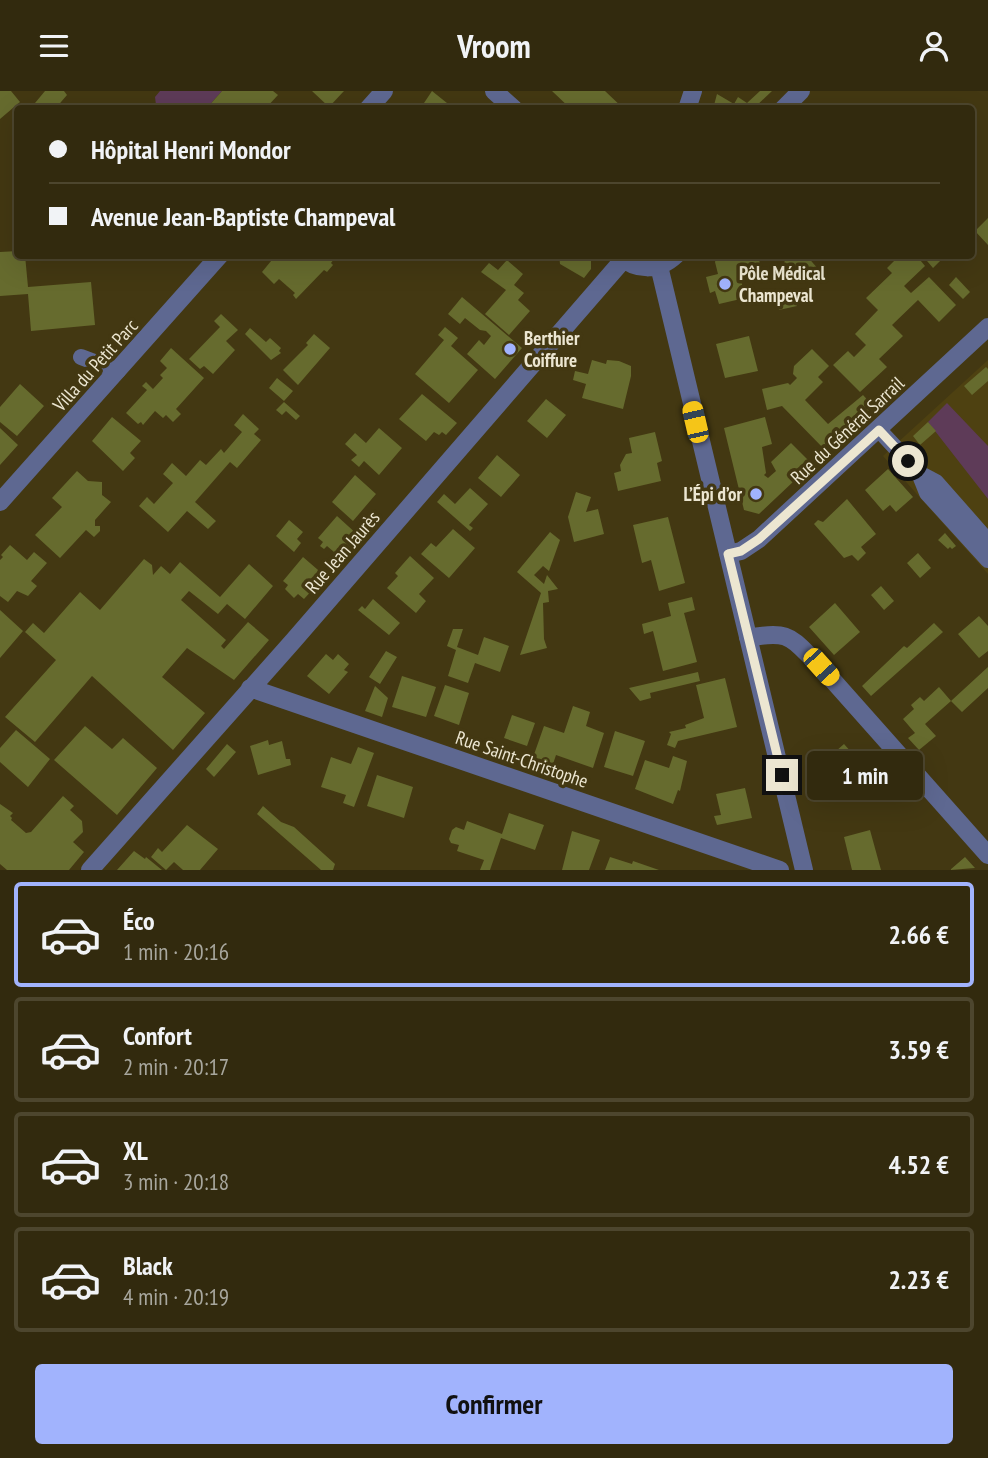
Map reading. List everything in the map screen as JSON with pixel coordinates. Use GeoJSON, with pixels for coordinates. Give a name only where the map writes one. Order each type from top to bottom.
{"type":"FeatureCollection","features":[{"type":"Feature","properties":{"kind":"street"},"geometry":{"type":"LineString","coordinates":[[372,105],[384,91]]}},
{"type":"Feature","properties":{"kind":"street"},"geometry":{"type":"LineString","coordinates":[[494,91],[510,105]]}},
{"type":"Feature","properties":{"kind":"street"},"geometry":{"type":"LineString","coordinates":[[787,105],[801,91]]}},
{"type":"Feature","properties":{"kind":"street","name":"Villa du Petit Parc"},"geometry":{"type":"LineString","coordinates":[[0,502],[216,259]]}},
{"type":"Feature","properties":{"kind":"street","name":"Rue Jean Jaurès"},"geometry":{"type":"LineString","coordinates":[[90,870],[620,259]]}},
{"type":"Feature","properties":{"kind":"street"},"geometry":{"type":"LineString","coordinates":[[623,259],[637,267],[659,266],[670,259]]}},
{"type":"Feature","properties":{"kind":"street"},"geometry":{"type":"LineString","coordinates":[[659,266],[804,870]]}},
{"type":"Feature","properties":{"kind":"street","name":"Rue du Général Sarrail"},"geometry":{"type":"LineString","coordinates":[[728,554],[741,551],[759,539],[988,327]]}},
{"type":"Feature","properties":{"kind":"street"},"geometry":{"type":"LineString","coordinates":[[748,638],[773,633],[792,640],[821,667],[988,855]]}},
{"type":"Feature","properties":{"kind":"street","name":"Rue Saint-Christophe"},"geometry":{"type":"LineString","coordinates":[[250,688],[780,870]]}},
{"type":"Feature","properties":{"kind":"lane"},"geometry":{"type":"LineString","coordinates":[[81,357],[118,371]]}},
{"type":"Feature","properties":{"kind":"lane"},"geometry":{"type":"LineString","coordinates":[[879,430],[919,473],[936,482],[988,541]]}},
{"type":"Feature","properties":{"kind":"lane"},"geometry":{"type":"LineString","coordinates":[[919,473],[927,493],[988,560]]}},
{"type":"Feature","properties":{"kind":"shaded area"},"geometry":{"type":"Polygon","coordinates":[[[160,91],[222,91],[210,105],[156,105],[155,97],[160,91]]]}},
{"type":"Feature","properties":{"kind":"shaded area"},"geometry":{"type":"Polygon","coordinates":[[[988,360],[988,574],[883,456],[988,360]]]}},
{"type":"Feature","properties":{"kind":"shaded area"},"geometry":{"type":"Polygon","coordinates":[[[947,403],[988,446],[988,499],[928,422],[947,403]]]}},
{"type":"Feature","properties":{"kind":"building"},"geometry":{"type":"Polygon","coordinates":[[[0,91],[11,91],[20,102],[0,119],[0,91]]]}},
{"type":"Feature","properties":{"kind":"building"},"geometry":{"type":"Polygon","coordinates":[[[45,91],[64,91],[67,95],[58,105],[33,105],[45,91]]]}},
{"type":"Feature","properties":{"kind":"building"},"geometry":{"type":"Polygon","coordinates":[[[222,91],[273,91],[278,95],[269,105],[210,105],[222,91]]]}},
{"type":"Feature","properties":{"kind":"building"},"geometry":{"type":"Polygon","coordinates":[[[312,91],[344,91],[331,105],[327,105],[312,91]]]}},
{"type":"Feature","properties":{"kind":"building"},"geometry":{"type":"Polygon","coordinates":[[[432,91],[447,103],[446,105],[423,105],[432,91]]]}},
{"type":"Feature","properties":{"kind":"building"},"geometry":{"type":"Polygon","coordinates":[[[552,91],[605,91],[620,105],[567,105],[552,91]]]}},
{"type":"Feature","properties":{"kind":"building"},"geometry":{"type":"Polygon","coordinates":[[[760,91],[772,91],[757,105],[714,105],[717,94],[734,104],[738,97],[747,103],[760,91]]]}},
{"type":"Feature","properties":{"kind":"building"},"geometry":{"type":"Polygon","coordinates":[[[988,218],[988,245],[975,231],[988,218]]]}},
{"type":"Feature","properties":{"kind":"building"},"geometry":{"type":"Polygon","coordinates":[[[14,251],[14,259],[25,259],[28,287],[91,282],[95,325],[31,331],[28,294],[0,296],[0,252],[14,251]]]}},
{"type":"Feature","properties":{"kind":"building"},"geometry":{"type":"Polygon","coordinates":[[[273,259],[334,259],[327,272],[324,270],[296,299],[293,295],[295,293],[279,279],[274,284],[262,272],[273,259]]]}},
{"type":"Feature","properties":{"kind":"building"},"geometry":{"type":"Polygon","coordinates":[[[559,259],[591,259],[591,269],[584,278],[560,264],[559,259]]]}},
{"type":"Feature","properties":{"kind":"building","name":"Pôle Médical Champeval"},"geometry":{"type":"Polygon","coordinates":[[[716,259],[759,259],[760,264],[739,270],[745,298],[719,304],[715,291],[710,293],[706,277],[718,274],[716,259]]]}},
{"type":"Feature","properties":{"kind":"building"},"geometry":{"type":"Polygon","coordinates":[[[787,259],[809,259],[819,270],[813,275],[806,267],[796,275],[784,262],[787,259]]]}},
{"type":"Feature","properties":{"kind":"building"},"geometry":{"type":"Polygon","coordinates":[[[896,259],[919,259],[925,266],[904,286],[911,293],[929,277],[956,305],[939,322],[918,300],[892,325],[903,336],[879,359],[887,367],[860,392],[833,365],[848,351],[854,357],[866,345],[855,334],[878,310],[866,298],[892,273],[887,268],[896,259]]]}},
{"type":"Feature","properties":{"kind":"building"},"geometry":{"type":"Polygon","coordinates":[[[925,259],[942,259],[933,268],[925,259]]]}},
{"type":"Feature","properties":{"kind":"building"},"geometry":{"type":"Polygon","coordinates":[[[507,260],[523,274],[514,285],[524,293],[518,300],[530,311],[509,335],[485,314],[506,290],[481,272],[489,263],[498,270],[507,260]]]}},
{"type":"Feature","properties":{"kind":"building"},"geometry":{"type":"Polygon","coordinates":[[[956,277],[970,292],[963,299],[949,285],[956,277]]]}},
{"type":"Feature","properties":{"kind":"building"},"geometry":{"type":"Polygon","coordinates":[[[794,295],[797,306],[779,310],[777,299],[794,295]]]}},
{"type":"Feature","properties":{"kind":"building"},"geometry":{"type":"Polygon","coordinates":[[[462,297],[522,348],[495,379],[467,354],[479,340],[484,345],[491,336],[465,318],[460,324],[448,314],[462,297]]]}},
{"type":"Feature","properties":{"kind":"building"},"geometry":{"type":"Polygon","coordinates":[[[221,314],[238,330],[226,341],[235,350],[213,374],[204,366],[200,369],[189,359],[220,327],[214,321],[221,314]]]}},
{"type":"Feature","properties":{"kind":"building"},"geometry":{"type":"Polygon","coordinates":[[[445,327],[458,338],[451,346],[478,370],[449,403],[415,374],[444,340],[438,335],[445,327]]]}},
{"type":"Feature","properties":{"kind":"building"},"geometry":{"type":"Polygon","coordinates":[[[250,328],[266,342],[270,338],[281,348],[281,353],[271,360],[245,334],[250,328]]]}},
{"type":"Feature","properties":{"kind":"building"},"geometry":{"type":"Polygon","coordinates":[[[314,334],[330,348],[298,385],[283,370],[308,345],[306,343],[314,334]]]}},
{"type":"Feature","properties":{"kind":"building"},"geometry":{"type":"Polygon","coordinates":[[[749,336],[758,371],[725,378],[716,344],[749,336]]]}},
{"type":"Feature","properties":{"kind":"building"},"geometry":{"type":"Polygon","coordinates":[[[171,348],[204,378],[176,409],[181,414],[173,422],[166,415],[163,418],[155,411],[143,425],[141,422],[138,424],[126,413],[147,390],[142,386],[146,382],[153,389],[163,378],[160,375],[167,368],[160,361],[171,348]]]}},
{"type":"Feature","properties":{"kind":"building"},"geometry":{"type":"Polygon","coordinates":[[[812,349],[829,366],[818,377],[823,382],[805,400],[828,424],[863,395],[873,406],[826,451],[782,406],[767,410],[762,389],[788,383],[790,385],[797,378],[793,374],[794,366],[812,349]]]}},
{"type":"Feature","properties":{"kind":"building"},"geometry":{"type":"Polygon","coordinates":[[[592,360],[606,364],[607,360],[619,361],[631,366],[623,409],[582,398],[586,384],[573,380],[575,371],[588,374],[592,360]]]}},
{"type":"Feature","properties":{"kind":"building"},"geometry":{"type":"Polygon","coordinates":[[[986,367],[988,381],[972,395],[964,386],[986,367]]]}},
{"type":"Feature","properties":{"kind":"building"},"geometry":{"type":"Polygon","coordinates":[[[277,378],[293,391],[284,401],[269,388],[277,378]]]}},
{"type":"Feature","properties":{"kind":"building"},"geometry":{"type":"Polygon","coordinates":[[[20,384],[44,406],[17,436],[0,422],[0,407],[20,384]]]}},
{"type":"Feature","properties":{"kind":"building"},"geometry":{"type":"Polygon","coordinates":[[[422,394],[457,423],[446,435],[434,432],[426,441],[399,419],[422,394]]]}},
{"type":"Feature","properties":{"kind":"building"},"geometry":{"type":"Polygon","coordinates":[[[546,399],[566,415],[547,438],[527,421],[546,399]]]}},
{"type":"Feature","properties":{"kind":"building"},"geometry":{"type":"Polygon","coordinates":[[[284,402],[300,416],[296,420],[286,411],[282,415],[276,410],[284,402]]]}},
{"type":"Feature","properties":{"kind":"building"},"geometry":{"type":"Polygon","coordinates":[[[243,414],[259,429],[254,434],[261,440],[237,468],[230,462],[195,502],[216,521],[208,529],[187,511],[168,532],[139,506],[147,497],[154,504],[173,483],[163,474],[172,463],[186,476],[200,460],[206,465],[221,449],[224,453],[242,432],[234,425],[243,414]]]}},
{"type":"Feature","properties":{"kind":"building"},"geometry":{"type":"Polygon","coordinates":[[[112,417],[141,441],[130,453],[135,458],[123,471],[92,441],[112,417]]]}},
{"type":"Feature","properties":{"kind":"building"},"geometry":{"type":"Polygon","coordinates":[[[765,417],[772,444],[762,447],[766,473],[764,475],[768,478],[776,471],[771,462],[791,443],[812,464],[759,514],[744,510],[724,428],[765,417]]]}},
{"type":"Feature","properties":{"kind":"building"},"geometry":{"type":"Polygon","coordinates":[[[928,422],[936,431],[920,445],[913,436],[928,422]]]}},
{"type":"Feature","properties":{"kind":"building"},"geometry":{"type":"Polygon","coordinates":[[[0,428],[18,445],[0,465],[0,428]]]}},
{"type":"Feature","properties":{"kind":"building"},"geometry":{"type":"Polygon","coordinates":[[[379,428],[402,448],[379,475],[364,461],[359,467],[351,460],[357,455],[345,444],[355,433],[366,443],[379,428]]]}},
{"type":"Feature","properties":{"kind":"building"},"geometry":{"type":"Polygon","coordinates":[[[655,432],[662,461],[657,463],[661,481],[618,491],[614,473],[621,471],[620,465],[626,454],[632,453],[629,438],[655,432]]]}},
{"type":"Feature","properties":{"kind":"building"},"geometry":{"type":"Polygon","coordinates":[[[497,455],[520,475],[501,497],[478,478],[497,455]]]}},
{"type":"Feature","properties":{"kind":"building"},"geometry":{"type":"Polygon","coordinates":[[[888,469],[913,497],[896,512],[890,505],[883,511],[865,490],[888,469]]]}},
{"type":"Feature","properties":{"kind":"building"},"geometry":{"type":"Polygon","coordinates":[[[77,471],[88,481],[102,482],[102,495],[111,502],[95,520],[95,526],[100,526],[100,531],[94,537],[86,530],[60,558],[35,535],[62,507],[52,498],[77,471]]]}},
{"type":"Feature","properties":{"kind":"building"},"geometry":{"type":"Polygon","coordinates":[[[355,475],[376,494],[353,521],[332,502],[355,475]]]}},
{"type":"Feature","properties":{"kind":"building"},"geometry":{"type":"Polygon","coordinates":[[[470,488],[488,504],[469,525],[473,528],[470,531],[437,502],[444,494],[455,504],[470,488]]]}},
{"type":"Feature","properties":{"kind":"building"},"geometry":{"type":"Polygon","coordinates":[[[576,492],[591,497],[586,512],[598,509],[604,534],[574,542],[568,517],[576,492]]]}},
{"type":"Feature","properties":{"kind":"building"},"geometry":{"type":"Polygon","coordinates":[[[847,499],[876,534],[861,547],[866,553],[858,561],[852,555],[844,558],[814,524],[818,520],[823,522],[847,499]]]}},
{"type":"Feature","properties":{"kind":"building"},"geometry":{"type":"Polygon","coordinates":[[[337,516],[359,536],[341,558],[327,546],[324,549],[320,546],[323,542],[318,538],[337,516]]]}},
{"type":"Feature","properties":{"kind":"building"},"geometry":{"type":"Polygon","coordinates":[[[668,517],[685,583],[659,591],[651,560],[642,563],[633,525],[668,517]]]}},
{"type":"Feature","properties":{"kind":"building"},"geometry":{"type":"Polygon","coordinates":[[[289,520],[303,532],[297,539],[301,543],[294,552],[276,536],[289,520]]]}},
{"type":"Feature","properties":{"kind":"building"},"geometry":{"type":"Polygon","coordinates":[[[453,529],[475,548],[449,578],[421,554],[431,543],[436,547],[453,529]]]}},
{"type":"Feature","properties":{"kind":"building"},"geometry":{"type":"Polygon","coordinates":[[[550,532],[560,540],[549,571],[543,566],[534,575],[544,584],[547,575],[558,589],[548,591],[549,602],[543,603],[544,639],[547,648],[520,655],[541,593],[517,572],[550,532]]]}},
{"type":"Feature","properties":{"kind":"building"},"geometry":{"type":"Polygon","coordinates":[[[945,533],[956,546],[952,549],[948,549],[938,540],[945,533]]]}},
{"type":"Feature","properties":{"kind":"building"},"geometry":{"type":"Polygon","coordinates":[[[10,545],[27,560],[34,552],[47,563],[31,581],[37,586],[28,596],[17,591],[8,602],[0,596],[0,560],[10,545]]]}},
{"type":"Feature","properties":{"kind":"building"},"geometry":{"type":"Polygon","coordinates":[[[918,553],[931,568],[920,578],[907,563],[918,553]]]}},
{"type":"Feature","properties":{"kind":"building"},"geometry":{"type":"Polygon","coordinates":[[[410,556],[434,578],[419,594],[426,601],[416,613],[387,588],[398,576],[395,573],[410,556]]]}},
{"type":"Feature","properties":{"kind":"building"},"geometry":{"type":"Polygon","coordinates":[[[303,557],[325,576],[304,599],[298,594],[294,598],[285,589],[288,585],[283,581],[303,557]]]}},
{"type":"Feature","properties":{"kind":"building"},"geometry":{"type":"Polygon","coordinates":[[[144,559],[152,565],[153,575],[161,566],[170,574],[180,562],[220,597],[249,564],[273,586],[245,619],[227,604],[218,614],[189,591],[181,600],[226,640],[221,646],[224,649],[248,622],[269,640],[234,680],[187,648],[162,677],[205,713],[173,750],[92,676],[35,742],[5,717],[56,660],[25,632],[33,623],[44,633],[80,592],[100,610],[144,559]]]}},
{"type":"Feature","properties":{"kind":"building"},"geometry":{"type":"Polygon","coordinates":[[[881,586],[894,601],[884,610],[871,595],[881,586]]]}},
{"type":"Feature","properties":{"kind":"building"},"geometry":{"type":"Polygon","coordinates":[[[692,597],[695,610],[684,613],[697,662],[663,671],[653,631],[644,634],[642,624],[671,616],[668,603],[692,597]]]}},
{"type":"Feature","properties":{"kind":"building"},"geometry":{"type":"Polygon","coordinates":[[[373,599],[400,623],[389,635],[358,610],[362,606],[365,609],[373,599]]]}},
{"type":"Feature","properties":{"kind":"building"},"geometry":{"type":"Polygon","coordinates":[[[835,603],[860,632],[834,655],[809,627],[835,603]]]}},
{"type":"Feature","properties":{"kind":"building"},"geometry":{"type":"Polygon","coordinates":[[[0,610],[23,631],[0,658],[0,610]]]}},
{"type":"Feature","properties":{"kind":"building"},"geometry":{"type":"Polygon","coordinates":[[[979,616],[988,626],[988,651],[979,658],[958,634],[979,616]]]}},
{"type":"Feature","properties":{"kind":"building"},"geometry":{"type":"Polygon","coordinates":[[[934,623],[943,632],[871,696],[862,686],[904,646],[907,648],[934,623]]]}},
{"type":"Feature","properties":{"kind":"building"},"geometry":{"type":"Polygon","coordinates":[[[453,629],[463,629],[457,647],[478,655],[484,637],[509,646],[500,672],[475,663],[468,683],[448,676],[456,650],[447,646],[453,629]]]}},
{"type":"Feature","properties":{"kind":"building"},"geometry":{"type":"Polygon","coordinates":[[[386,651],[397,657],[380,684],[369,677],[386,651]]]}},
{"type":"Feature","properties":{"kind":"building"},"geometry":{"type":"Polygon","coordinates":[[[326,654],[333,660],[338,654],[349,664],[344,670],[348,672],[329,694],[307,676],[326,654]]]}},
{"type":"Feature","properties":{"kind":"building"},"geometry":{"type":"Polygon","coordinates":[[[988,667],[988,688],[962,712],[951,701],[988,667]]]}},
{"type":"Feature","properties":{"kind":"building"},"geometry":{"type":"Polygon","coordinates":[[[698,672],[700,681],[650,693],[651,698],[640,701],[629,688],[698,672]]]}},
{"type":"Feature","properties":{"kind":"building"},"geometry":{"type":"Polygon","coordinates":[[[402,676],[436,687],[426,717],[392,707],[402,676]]]}},
{"type":"Feature","properties":{"kind":"building"},"geometry":{"type":"Polygon","coordinates":[[[725,678],[737,727],[678,741],[675,748],[667,745],[671,734],[669,732],[686,728],[685,725],[704,718],[696,685],[725,678]]]}},
{"type":"Feature","properties":{"kind":"building"},"geometry":{"type":"Polygon","coordinates":[[[445,685],[469,693],[459,725],[434,716],[445,685]]]}},
{"type":"Feature","properties":{"kind":"building"},"geometry":{"type":"Polygon","coordinates":[[[375,686],[388,698],[382,717],[365,711],[375,686]]]}},
{"type":"Feature","properties":{"kind":"building"},"geometry":{"type":"Polygon","coordinates":[[[939,687],[951,701],[925,724],[936,736],[919,750],[908,738],[915,733],[903,719],[914,709],[911,705],[920,697],[924,701],[939,687]]]}},
{"type":"Feature","properties":{"kind":"building"},"geometry":{"type":"Polygon","coordinates":[[[573,706],[590,712],[586,726],[604,733],[593,768],[556,755],[550,773],[530,766],[544,726],[564,733],[573,706]]]}},
{"type":"Feature","properties":{"kind":"building"},"geometry":{"type":"Polygon","coordinates":[[[512,715],[535,723],[527,746],[504,738],[512,715]]]}},
{"type":"Feature","properties":{"kind":"building"},"geometry":{"type":"Polygon","coordinates":[[[85,726],[112,749],[123,738],[157,768],[117,815],[54,760],[85,726]]]}},
{"type":"Feature","properties":{"kind":"building"},"geometry":{"type":"Polygon","coordinates":[[[16,730],[50,759],[28,787],[0,762],[0,748],[16,730]]]}},
{"type":"Feature","properties":{"kind":"building"},"geometry":{"type":"Polygon","coordinates":[[[615,731],[645,741],[633,776],[604,767],[615,731]]]}},
{"type":"Feature","properties":{"kind":"building"},"geometry":{"type":"Polygon","coordinates":[[[268,740],[269,745],[282,741],[286,759],[290,759],[291,765],[258,775],[250,746],[268,740]]]}},
{"type":"Feature","properties":{"kind":"building"},"geometry":{"type":"Polygon","coordinates":[[[227,744],[236,752],[214,777],[206,769],[227,744]]]}},
{"type":"Feature","properties":{"kind":"building"},"geometry":{"type":"Polygon","coordinates":[[[844,744],[877,781],[854,802],[820,765],[844,744]]]}},
{"type":"Feature","properties":{"kind":"building"},"geometry":{"type":"Polygon","coordinates":[[[358,747],[374,753],[354,807],[343,803],[346,795],[321,787],[331,757],[351,764],[358,747]]]}},
{"type":"Feature","properties":{"kind":"building"},"geometry":{"type":"Polygon","coordinates":[[[673,756],[687,761],[680,791],[678,790],[673,804],[635,789],[645,760],[669,768],[673,756]]]}},
{"type":"Feature","properties":{"kind":"building"},"geometry":{"type":"Polygon","coordinates":[[[377,775],[413,787],[404,818],[367,806],[377,775]]]}},
{"type":"Feature","properties":{"kind":"building"},"geometry":{"type":"Polygon","coordinates":[[[745,788],[752,818],[717,825],[714,816],[721,815],[716,794],[745,788]]]}},
{"type":"Feature","properties":{"kind":"building"},"geometry":{"type":"Polygon","coordinates":[[[63,796],[74,806],[70,810],[82,821],[83,832],[73,842],[84,852],[69,870],[7,870],[0,864],[0,804],[13,813],[11,820],[26,833],[31,832],[63,796]]]}},
{"type":"Feature","properties":{"kind":"building"},"geometry":{"type":"Polygon","coordinates":[[[263,806],[281,822],[294,827],[335,864],[333,870],[321,870],[257,814],[263,806]]]}},
{"type":"Feature","properties":{"kind":"building"},"geometry":{"type":"Polygon","coordinates":[[[509,813],[544,825],[535,850],[501,838],[490,870],[480,870],[484,860],[457,851],[459,845],[451,843],[449,839],[456,827],[464,830],[467,821],[502,834],[509,813]]]}},
{"type":"Feature","properties":{"kind":"building"},"geometry":{"type":"Polygon","coordinates":[[[187,825],[218,849],[200,870],[183,870],[174,862],[166,870],[151,857],[158,848],[162,852],[187,825]]]}},
{"type":"Feature","properties":{"kind":"building"},"geometry":{"type":"Polygon","coordinates":[[[870,830],[881,870],[852,870],[844,837],[870,830]]]}},
{"type":"Feature","properties":{"kind":"building"},"geometry":{"type":"Polygon","coordinates":[[[572,831],[600,840],[589,870],[562,870],[572,831]]]}},
{"type":"Feature","properties":{"kind":"building"},"geometry":{"type":"Polygon","coordinates":[[[134,851],[145,859],[146,857],[162,870],[117,870],[134,851]]]}},
{"type":"Feature","properties":{"kind":"building"},"geometry":{"type":"Polygon","coordinates":[[[610,857],[632,864],[633,861],[659,870],[605,870],[610,857]]]}},
{"type":"Feature","properties":{"kind":"building"},"geometry":{"type":"Polygon","coordinates":[[[965,857],[975,868],[950,870],[965,857]]]}},
{"type":"Feature","properties":{"kind":"place","name":"Pôle Médical Champeval"},"geometry":{"type":"Point","coordinates":[725,284]}},
{"type":"Feature","properties":{"kind":"place","name":"Berthier Coiffure"},"geometry":{"type":"Point","coordinates":[510,349]}},
{"type":"Feature","properties":{"kind":"place","name":"L’Épi d’or"},"geometry":{"type":"Point","coordinates":[756,494]}},
{"type":"Feature","properties":{"kind":"route"},"geometry":{"type":"LineString","coordinates":[[782,775],[728,554],[741,551],[759,539],[879,430],[908,461]]}}]}
